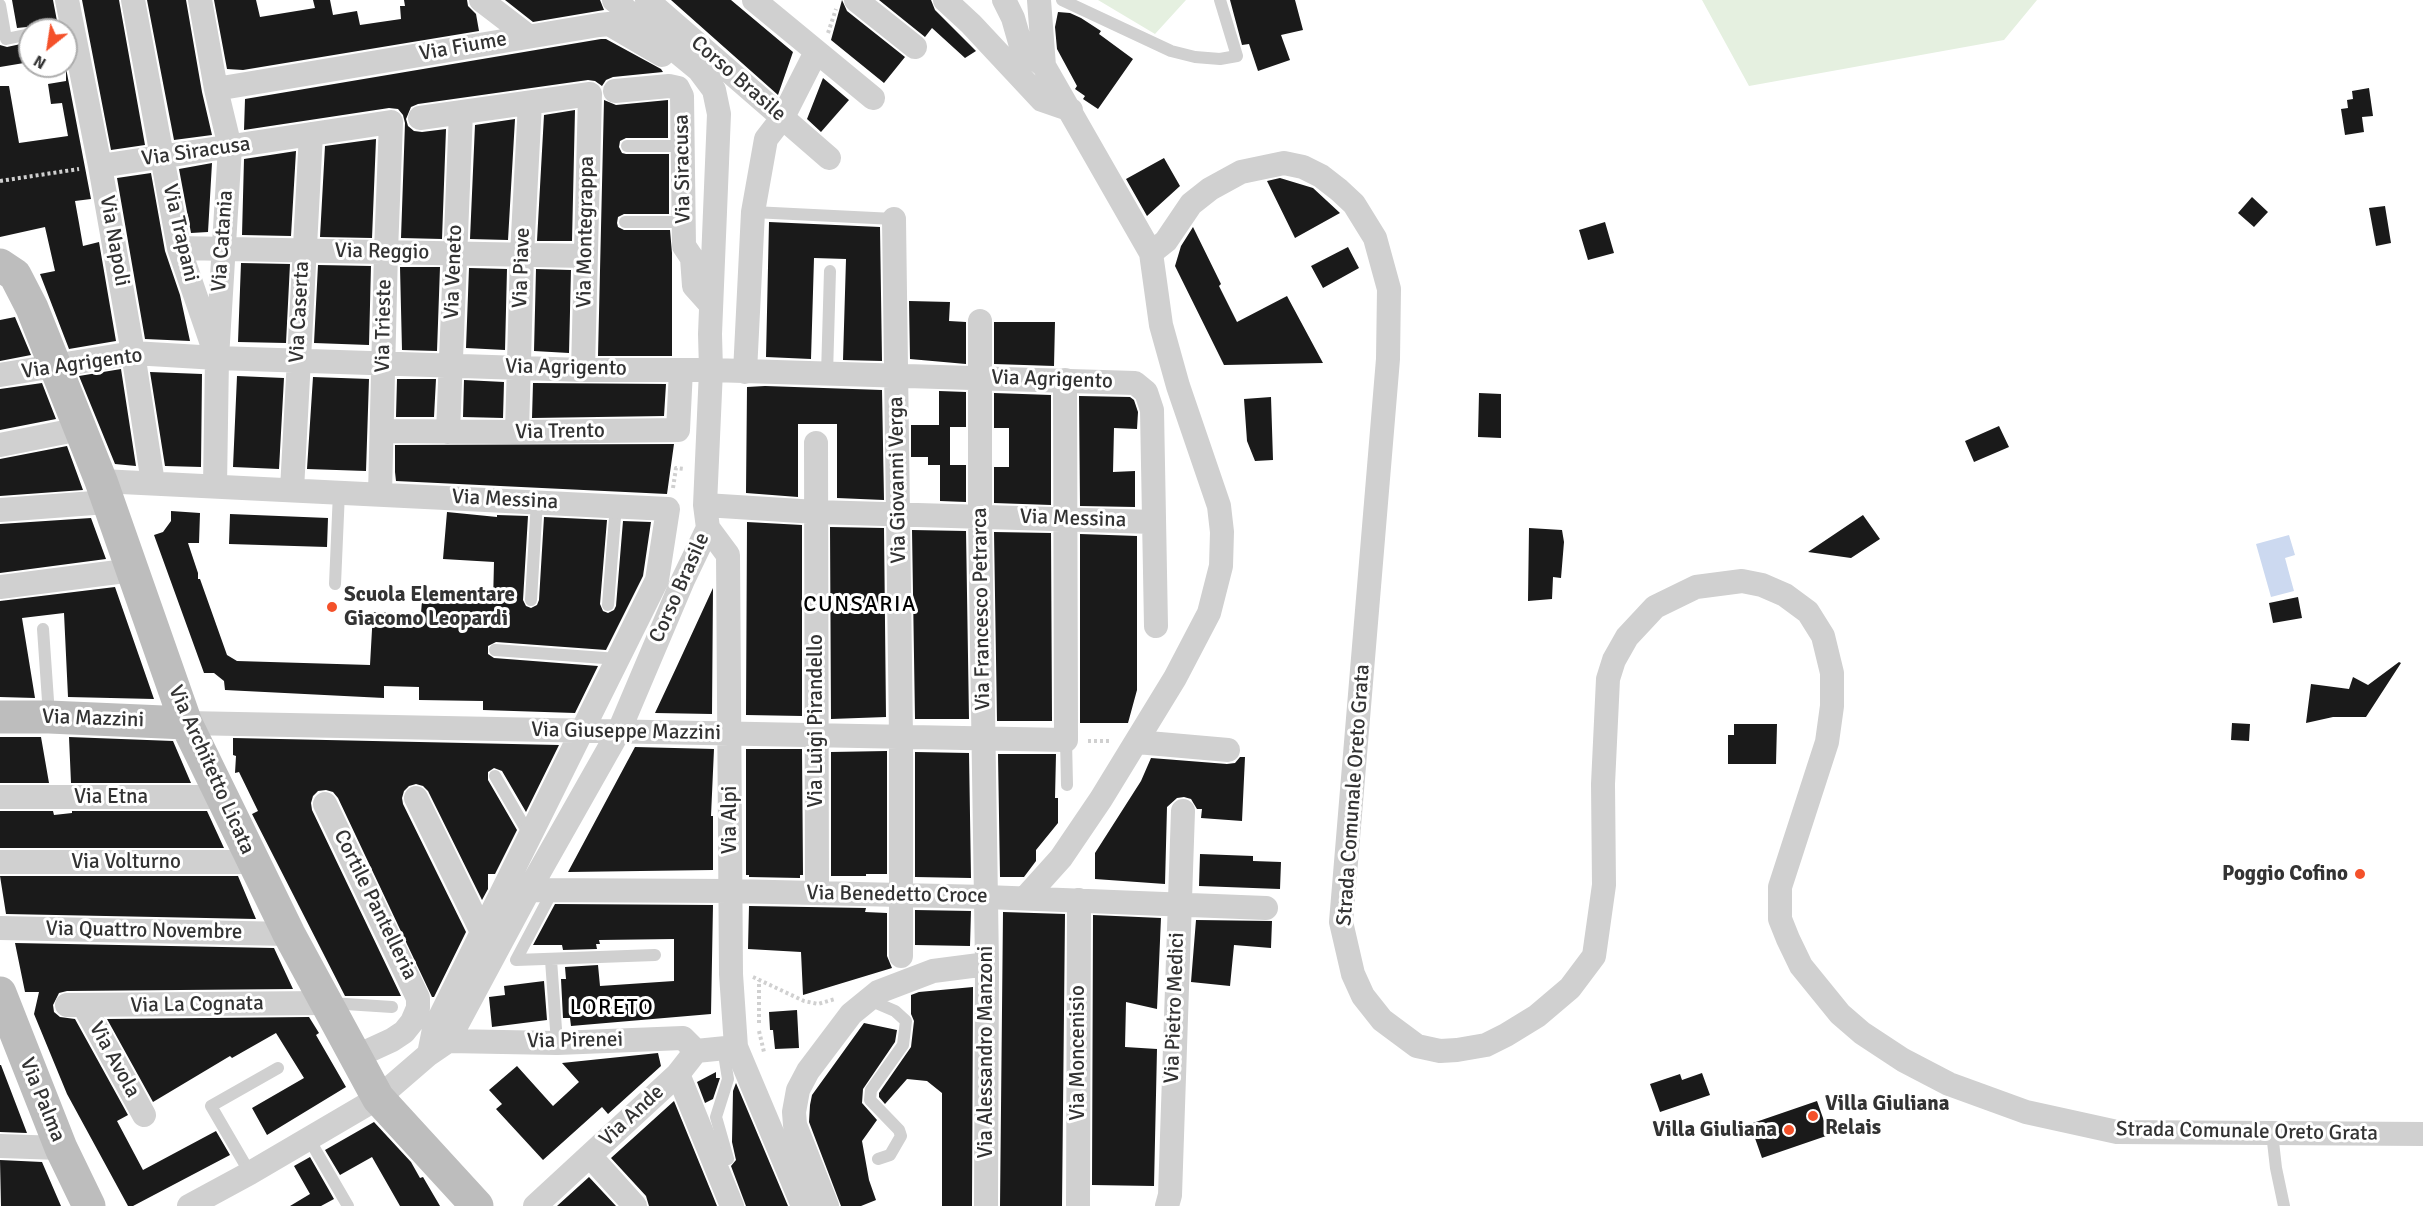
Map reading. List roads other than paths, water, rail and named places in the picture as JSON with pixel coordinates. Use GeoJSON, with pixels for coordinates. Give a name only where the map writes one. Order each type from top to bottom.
{"type":"FeatureCollection","features":[{"type":"Feature","properties":{"kind":"street","name":"Via Napoli"},"geometry":{"type":"LineString","coordinates":[[64,18],[67,0]]}},
{"type":"Feature","properties":{"kind":"street","name":"Via Trapani"},"geometry":{"type":"LineString","coordinates":[[133,0],[164,156],[179,248],[217,358]]}},
{"type":"Feature","properties":{"kind":"street","name":"Via Catania"},"geometry":{"type":"LineString","coordinates":[[200,0],[216,89],[230,147],[217,358],[215,486]]}},
{"type":"Feature","properties":{"kind":"street"},"geometry":{"type":"LineString","coordinates":[[481,0],[528,36]]}},
{"type":"Feature","properties":{"kind":"street","name":"Corso Brasile"},"geometry":{"type":"LineString","coordinates":[[189,1206],[378,1098],[438,1047],[619,731],[706,517],[711,305],[719,114],[714,90],[699,70],[614,0]]}},
{"type":"Feature","properties":{"kind":"street","name":"Corso Brasile"},"geometry":{"type":"LineString","coordinates":[[647,0],[829,158]]}},
{"type":"Feature","properties":{"kind":"street"},"geometry":{"type":"LineString","coordinates":[[754,0],[873,98]]}},
{"type":"Feature","properties":{"kind":"street"},"geometry":{"type":"LineString","coordinates":[[856,0],[915,47]]}},
{"type":"Feature","properties":{"kind":"street"},"geometry":{"type":"LineString","coordinates":[[945,0],[971,24],[1042,100],[1071,110]]}},
{"type":"Feature","properties":{"kind":"street"},"geometry":{"type":"LineString","coordinates":[[1004,0],[1013,18],[1021,46],[1044,66],[1151,253],[1161,325],[1178,386],[1218,506],[1221,543],[1221,566],[1209,613],[1175,678],[1137,742],[1060,858],[1025,898]]}},
{"type":"Feature","properties":{"kind":"street"},"geometry":{"type":"LineString","coordinates":[[1039,0],[1044,66]]}},
{"type":"Feature","properties":{"kind":"street","name":"Via Fiume"},"geometry":{"type":"LineString","coordinates":[[216,89],[609,24],[677,65],[689,70],[699,70]]}},
{"type":"Feature","properties":{"kind":"street"},"geometry":{"type":"LineString","coordinates":[[745,372],[753,212],[766,139],[783,117],[816,52]]}},
{"type":"Feature","properties":{"kind":"street","name":"Via Napoli"},"geometry":{"type":"LineString","coordinates":[[76,78],[100,166],[153,483]]}},
{"type":"Feature","properties":{"kind":"street","name":"Via Siracusa"},"geometry":{"type":"LineString","coordinates":[[615,92],[669,86],[678,88],[682,96],[684,246],[692,258],[694,286],[711,305]]}},
{"type":"Feature","properties":{"kind":"street","name":"Via Montegrappa"},"geometry":{"type":"LineString","coordinates":[[530,103],[590,94],[583,370]]}},
{"type":"Feature","properties":{"kind":"street"},"geometry":{"type":"LineString","coordinates":[[420,118],[530,103]]}},
{"type":"Feature","properties":{"kind":"street","name":"Via Piave"},"geometry":{"type":"LineString","coordinates":[[517,432],[522,255],[530,103]]}},
{"type":"Feature","properties":{"kind":"street","name":"Via Veneto"},"geometry":{"type":"LineString","coordinates":[[448,432],[461,112]]}},
{"type":"Feature","properties":{"kind":"street","name":"Via Siracusa"},"geometry":{"type":"LineString","coordinates":[[100,166],[392,122]]}},
{"type":"Feature","properties":{"kind":"street","name":"Via Trieste"},"geometry":{"type":"LineString","coordinates":[[380,494],[386,252],[392,122]]}},
{"type":"Feature","properties":{"kind":"street","name":"Via Caserta"},"geometry":{"type":"LineString","coordinates":[[292,490],[311,135]]}},
{"type":"Feature","properties":{"kind":"street","name":"Strada Comunale Oreto Grata"},"geometry":{"type":"LineString","coordinates":[[1151,253],[1166,241],[1191,204],[1210,189],[1241,172],[1284,163],[1303,167],[1321,176],[1339,190],[1354,204],[1375,238],[1389,289],[1388,359],[1341,922],[1353,974],[1363,996],[1382,1020],[1417,1046],[1440,1051],[1486,1045],[1506,1035],[1537,1016],[1570,988],[1594,956],[1604,885],[1603,784],[1607,690],[1614,660],[1628,637],[1655,607],[1696,587],[1742,581],[1762,585],[1785,595],[1808,612],[1823,636],[1830,664],[1832,706],[1827,742],[1780,887],[1780,919],[1801,966],[1840,1014],[1862,1033],[1903,1060],[1949,1084],[2026,1112],[2116,1132],[2423,1134]]}},
{"type":"Feature","properties":{"kind":"street","name":"Via Giovanni Verga"},"geometry":{"type":"LineString","coordinates":[[894,219],[899,515],[901,956]]}},
{"type":"Feature","properties":{"kind":"street","name":"Via Reggio"},"geometry":{"type":"LineString","coordinates":[[179,248],[585,255]]}},
{"type":"Feature","properties":{"kind":"street","name":"Via Architetto Licata"},"geometry":{"type":"LineString","coordinates":[[0,265],[15,275],[32,308],[104,491],[186,723],[289,934],[378,1098],[477,1206]]}},
{"type":"Feature","properties":{"kind":"street","name":"Via Francesco Petrarca"},"geometry":{"type":"LineString","coordinates":[[980,321],[980,517],[986,897]]}},
{"type":"Feature","properties":{"kind":"street","name":"Via Agrigento"},"geometry":{"type":"LineString","coordinates":[[0,375],[133,353],[217,358],[583,370],[711,370],[1135,383],[1146,392],[1152,410],[1154,522]]}},
{"type":"Feature","properties":{"kind":"street","name":"Via Trento"},"geometry":{"type":"LineString","coordinates":[[382,431],[678,430],[681,370]]}},
{"type":"Feature","properties":{"kind":"street"},"geometry":{"type":"LineString","coordinates":[[1065,380],[1066,741]]}},
{"type":"Feature","properties":{"kind":"street"},"geometry":{"type":"LineString","coordinates":[[0,445],[80,429]]}},
{"type":"Feature","properties":{"kind":"street","name":"Via Luigi Pirandello"},"geometry":{"type":"LineString","coordinates":[[816,443],[817,893]]}},
{"type":"Feature","properties":{"kind":"street","name":"Via Messina"},"geometry":{"type":"LineString","coordinates":[[0,510],[153,483],[668,509],[657,580],[618,658]]}},
{"type":"Feature","properties":{"kind":"street","name":"Via Messina"},"geometry":{"type":"LineString","coordinates":[[706,517],[816,512],[1154,522]]}},
{"type":"Feature","properties":{"kind":"street","name":"Via Alpi"},"geometry":{"type":"LineString","coordinates":[[706,517],[728,555],[731,891],[729,1048],[764,1111],[803,1206]]}},
{"type":"Feature","properties":{"kind":"street"},"geometry":{"type":"LineString","coordinates":[[1154,522],[1156,626]]}},
{"type":"Feature","properties":{"kind":"street"},"geometry":{"type":"LineString","coordinates":[[0,587],[133,570]]}},
{"type":"Feature","properties":{"kind":"street"},"geometry":{"type":"LineString","coordinates":[[438,1047],[434,1029],[618,658]]}},
{"type":"Feature","properties":{"kind":"street","name":"Via Mazzini"},"geometry":{"type":"LineString","coordinates":[[0,717],[186,723]]}},
{"type":"Feature","properties":{"kind":"street","name":"Via Giuseppe Mazzini"},"geometry":{"type":"LineString","coordinates":[[186,723],[1066,741]]}},
{"type":"Feature","properties":{"kind":"street"},"geometry":{"type":"LineString","coordinates":[[1137,742],[1228,750]]}},
{"type":"Feature","properties":{"kind":"street","name":"Via Etna"},"geometry":{"type":"LineString","coordinates":[[0,797],[222,797]]}},
{"type":"Feature","properties":{"kind":"street"},"geometry":{"type":"LineString","coordinates":[[416,798],[482,932]]}},
{"type":"Feature","properties":{"kind":"street","name":"Cortile Pantelleria"},"geometry":{"type":"LineString","coordinates":[[325,804],[418,998],[418,1008],[412,1022],[404,1032],[355,1057]]}},
{"type":"Feature","properties":{"kind":"street","name":"Via Pietro Medici"},"geometry":{"type":"LineString","coordinates":[[1167,1206],[1170,1183],[1183,811]]}},
{"type":"Feature","properties":{"kind":"street","name":"Via Volturno"},"geometry":{"type":"LineString","coordinates":[[0,862],[253,862]]}},
{"type":"Feature","properties":{"kind":"street","name":"Via Benedetto Croce"},"geometry":{"type":"LineString","coordinates":[[529,890],[554,888],[986,897],[1266,908]]}},
{"type":"Feature","properties":{"kind":"street","name":"Via Alessandro Manzoni"},"geometry":{"type":"LineString","coordinates":[[986,897],[986,1206]]}},
{"type":"Feature","properties":{"kind":"street","name":"Via Moncenisio"},"geometry":{"type":"LineString","coordinates":[[1078,1206],[1079,900]]}},
{"type":"Feature","properties":{"kind":"street","name":"Via Quattro Novembre"},"geometry":{"type":"LineString","coordinates":[[0,928],[289,934]]}},
{"type":"Feature","properties":{"kind":"street"},"geometry":{"type":"LineString","coordinates":[[827,1206],[799,1139],[794,1112],[798,1090],[808,1071],[851,1014],[878,992],[933,971],[987,963]]}},
{"type":"Feature","properties":{"kind":"street","name":"Via Palma"},"geometry":{"type":"LineString","coordinates":[[0,993],[61,1148],[89,1206]]}},
{"type":"Feature","properties":{"kind":"street","name":"Via La Cognata"},"geometry":{"type":"LineString","coordinates":[[76,1006],[326,1003]]}},
{"type":"Feature","properties":{"kind":"street","name":"Via Avola"},"geometry":{"type":"LineString","coordinates":[[76,1006],[144,1115]]}},
{"type":"Feature","properties":{"kind":"street","name":"Via Pirenei"},"geometry":{"type":"LineString","coordinates":[[438,1047],[682,1038],[696,1051]]}},
{"type":"Feature","properties":{"kind":"street"},"geometry":{"type":"LineString","coordinates":[[696,1051],[729,1048]]}},
{"type":"Feature","properties":{"kind":"street","name":"Via Ande"},"geometry":{"type":"LineString","coordinates":[[535,1206],[678,1074],[696,1051]]}},
{"type":"Feature","properties":{"kind":"street"},"geometry":{"type":"LineString","coordinates":[[678,1074],[732,1206]]}},
{"type":"Feature","properties":{"kind":"street"},"geometry":{"type":"LineString","coordinates":[[0,1146],[61,1148]]}},
{"type":"Feature","properties":{"kind":"street"},"geometry":{"type":"LineString","coordinates":[[590,1156],[635,1206]]}},
{"type":"Feature","properties":{"kind":"lane"},"geometry":{"type":"LineString","coordinates":[[1062,0],[1171,51],[1195,57],[1220,59],[1237,56],[1220,0]]}},
{"type":"Feature","properties":{"kind":"lane"},"geometry":{"type":"LineString","coordinates":[[0,5],[6,39],[18,36]]}},
{"type":"Feature","properties":{"kind":"lane"},"geometry":{"type":"LineString","coordinates":[[627,146],[683,146]]}},
{"type":"Feature","properties":{"kind":"lane"},"geometry":{"type":"LineString","coordinates":[[753,212],[894,219]]}},
{"type":"Feature","properties":{"kind":"lane"},"geometry":{"type":"LineString","coordinates":[[625,222],[684,222]]}},
{"type":"Feature","properties":{"kind":"lane"},"geometry":{"type":"LineString","coordinates":[[827,374],[830,271]]}},
{"type":"Feature","properties":{"kind":"lane"},"geometry":{"type":"LineString","coordinates":[[335,584],[339,492]]}},
{"type":"Feature","properties":{"kind":"lane"},"geometry":{"type":"LineString","coordinates":[[531,600],[537,501]]}},
{"type":"Feature","properties":{"kind":"lane"},"geometry":{"type":"LineString","coordinates":[[608,605],[616,505]]}},
{"type":"Feature","properties":{"kind":"lane"},"geometry":{"type":"LineString","coordinates":[[43,629],[49,717]]}},
{"type":"Feature","properties":{"kind":"lane"},"geometry":{"type":"LineString","coordinates":[[495,650],[618,658]]}},
{"type":"Feature","properties":{"kind":"lane"},"geometry":{"type":"LineString","coordinates":[[1066,741],[1067,785]]}},
{"type":"Feature","properties":{"kind":"lane"},"geometry":{"type":"LineString","coordinates":[[495,776],[530,836]]}},
{"type":"Feature","properties":{"kind":"lane"},"geometry":{"type":"LineString","coordinates":[[554,888],[516,960],[655,955]]}},
{"type":"Feature","properties":{"kind":"lane"},"geometry":{"type":"LineString","coordinates":[[551,960],[557,1043]]}},
{"type":"Feature","properties":{"kind":"lane"},"geometry":{"type":"LineString","coordinates":[[867,999],[895,1011],[906,1021],[903,1046],[871,1090],[870,1100],[899,1130],[901,1136],[890,1155],[878,1160]]}},
{"type":"Feature","properties":{"kind":"lane"},"geometry":{"type":"LineString","coordinates":[[326,1003],[392,1007]]}},
{"type":"Feature","properties":{"kind":"lane"},"geometry":{"type":"LineString","coordinates":[[728,1159],[716,1117],[728,1079],[729,1048]]}},
{"type":"Feature","properties":{"kind":"lane"},"geometry":{"type":"LineString","coordinates":[[250,1173],[211,1107],[278,1068]]}},
{"type":"Feature","properties":{"kind":"lane"},"geometry":{"type":"LineString","coordinates":[[2272,1133],[2284,1206]]}},
{"type":"Feature","properties":{"kind":"lane"},"geometry":{"type":"LineString","coordinates":[[309,1139],[348,1206]]}},
{"type":"Feature","properties":{"kind":"water"},"geometry":{"type":"Polygon","coordinates":[[[2289,535],[2295,555],[2285,558],[2294,591],[2271,597],[2256,544],[2289,535]]]}},
{"type":"Feature","properties":{"kind":"place","name":"Scuola Elementare Giacomo Leopardi"},"geometry":{"type":"Point","coordinates":[332,607]}},
{"type":"Feature","properties":{"kind":"place","name":"Poggio Cofino"},"geometry":{"type":"Point","coordinates":[2360,874]}},
{"type":"Feature","properties":{"kind":"place","name":"Villa Giuliana Relais"},"geometry":{"type":"Point","coordinates":[1813,1116]}},
{"type":"Feature","properties":{"kind":"place","name":"Villa Giuliana"},"geometry":{"type":"Point","coordinates":[1789,1130]}},
{"type":"Feature","properties":{"kind":"district","name":"CUNSARIA"},"geometry":{"type":"Point","coordinates":[860,605]}},
{"type":"Feature","properties":{"kind":"district","name":"LORETO"},"geometry":{"type":"Point","coordinates":[612,1008]}}]}
